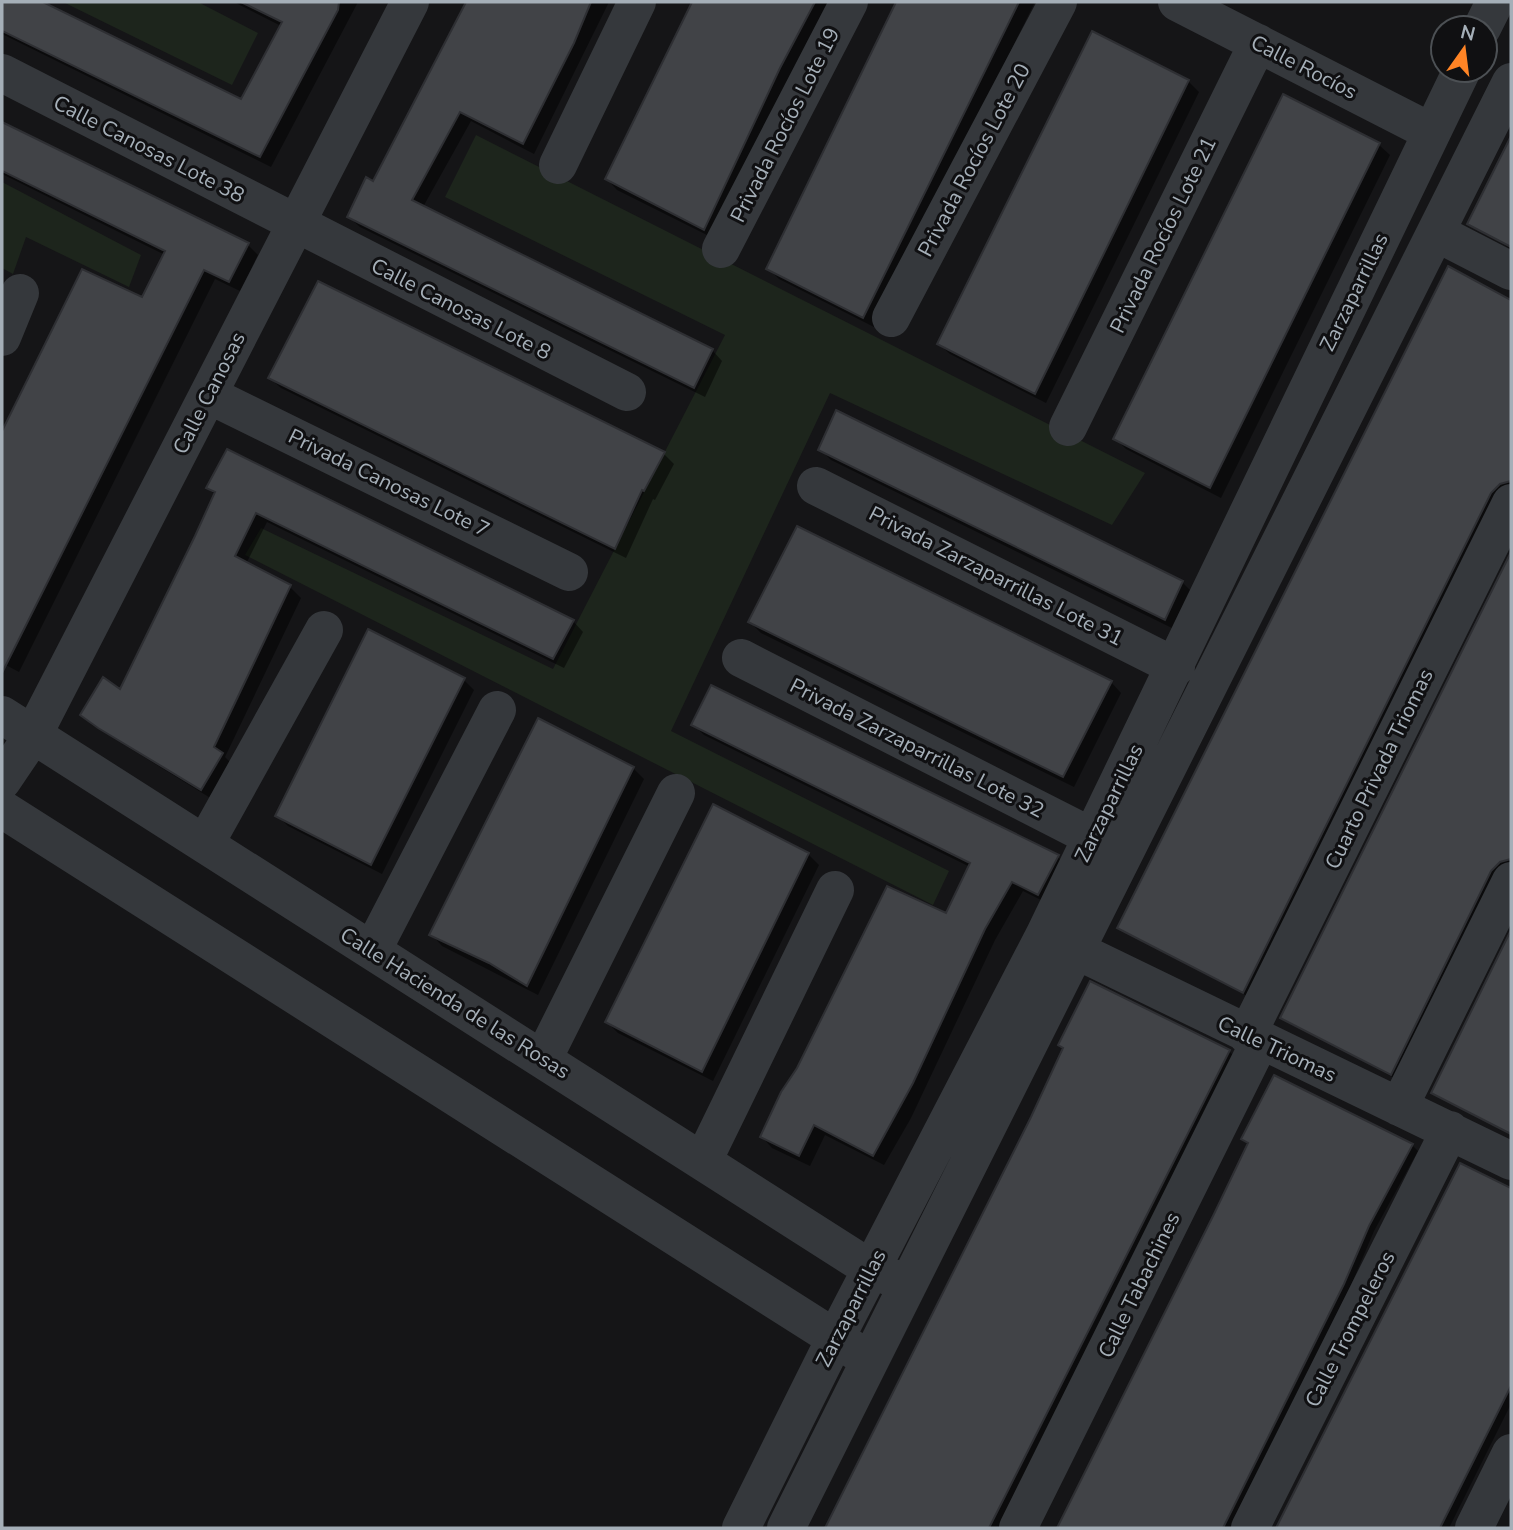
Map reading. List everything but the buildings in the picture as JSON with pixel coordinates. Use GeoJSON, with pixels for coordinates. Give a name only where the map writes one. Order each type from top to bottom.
{"type":"FeatureCollection","features":[{"type":"Feature","properties":{"kind":"street","name":"Calle Canosas"},"geometry":{"type":"LineString","coordinates":[[2,781],[33,735],[410,2]]}},
{"type":"Feature","properties":{"kind":"street"},"geometry":{"type":"LineString","coordinates":[[558,165],[637,2]]}},
{"type":"Feature","properties":{"kind":"street","name":"Privada Rocíos Lote 19"},"geometry":{"type":"LineString","coordinates":[[722,249],[849,2]]}},
{"type":"Feature","properties":{"kind":"street","name":"Privada Rocíos Lote 20"},"geometry":{"type":"LineString","coordinates":[[891,318],[1058,2]]}},
{"type":"Feature","properties":{"kind":"street","name":"Calle Rocíos"},"geometry":{"type":"LineString","coordinates":[[1177,2],[1431,132]]}},
{"type":"Feature","properties":{"kind":"street","name":"Privada Rocíos Lote 21"},"geometry":{"type":"LineString","coordinates":[[1068,427],[1258,43]]}},
{"type":"Feature","properties":{"kind":"street","name":"Calle Canosas Lote 38"},"geometry":{"type":"LineString","coordinates":[[2,73],[295,225]]}},
{"type":"Feature","properties":{"kind":"street","name":"Zarzaparrillas"},"geometry":{"type":"LineString","coordinates":[[741,1528],[871,1269],[1060,943],[1437,233],[1511,82]]}},
{"type":"Feature","properties":{"kind":"street","name":"Zarzaparrillas"},"geometry":{"type":"LineString","coordinates":[[786,1528],[910,1286],[1060,943],[1092,837],[1455,84]]}},
{"type":"Feature","properties":{"kind":"street","name":"Calle Canosas Lote 8"},"geometry":{"type":"LineString","coordinates":[[295,225],[627,392]]}},
{"type":"Feature","properties":{"kind":"street"},"geometry":{"type":"LineString","coordinates":[[1437,233],[1511,271]]}},
{"type":"Feature","properties":{"kind":"street"},"geometry":{"type":"LineString","coordinates":[[2,337],[20,293]]}},
{"type":"Feature","properties":{"kind":"street","name":"Privada Canosas Lote 7"},"geometry":{"type":"LineString","coordinates":[[209,394],[569,572]]}},
{"type":"Feature","properties":{"kind":"street","name":"Privada Zarzaparrillas Lote 31"},"geometry":{"type":"LineString","coordinates":[[816,486],[1175,667]]}},
{"type":"Feature","properties":{"kind":"street","name":"Cuarto Privada Triomas"},"geometry":{"type":"LineString","coordinates":[[1253,1038],[1511,503]]}},
{"type":"Feature","properties":{"kind":"street"},"geometry":{"type":"LineString","coordinates":[[205,844],[324,630]]}},
{"type":"Feature","properties":{"kind":"street","name":"Privada Zarzaparrillas Lote 32"},"geometry":{"type":"LineString","coordinates":[[741,659],[1092,837]]}},
{"type":"Feature","properties":{"kind":"street"},"geometry":{"type":"LineString","coordinates":[[372,951],[497,710]]}},
{"type":"Feature","properties":{"kind":"street","name":"Calle Hacienda de las Rosas"},"geometry":{"type":"LineString","coordinates":[[2,715],[871,1269],[910,1286]]}},
{"type":"Feature","properties":{"kind":"street"},"geometry":{"type":"LineString","coordinates":[[543,1059],[676,793]]}},
{"type":"Feature","properties":{"kind":"street"},"geometry":{"type":"LineString","coordinates":[[2,809],[870,1360]]}},
{"type":"Feature","properties":{"kind":"street"},"geometry":{"type":"LineString","coordinates":[[1399,1107],[1511,881]]}},
{"type":"Feature","properties":{"kind":"street"},"geometry":{"type":"LineString","coordinates":[[703,1161],[835,890]]}},
{"type":"Feature","properties":{"kind":"street","name":"Calle Triomas"},"geometry":{"type":"LineString","coordinates":[[1060,943],[1511,1161]]}},
{"type":"Feature","properties":{"kind":"street","name":"Calle Tabachines"},"geometry":{"type":"LineString","coordinates":[[1018,1528],[1253,1038]]}},
{"type":"Feature","properties":{"kind":"street","name":"Calle Trompeleros"},"geometry":{"type":"LineString","coordinates":[[1250,1528],[1450,1130]]}},
{"type":"Feature","properties":{"kind":"street"},"geometry":{"type":"LineString","coordinates":[[1474,1528],[1511,1453]]}},
{"type":"Feature","properties":{"kind":"shaded area"},"geometry":{"type":"Polygon","coordinates":[[[63,2],[198,2],[258,33],[232,85],[63,2]]]}},
{"type":"Feature","properties":{"kind":"shaded area"},"geometry":{"type":"Polygon","coordinates":[[[476,135],[1145,473],[1112,525],[830,393],[671,731],[949,871],[933,905],[245,555],[261,528],[553,669],[725,335],[445,197],[476,135]]]}},
{"type":"Feature","properties":{"kind":"shaded area"},"geometry":{"type":"Polygon","coordinates":[[[2,182],[141,255],[129,287],[26,237],[13,274],[2,268],[2,182]]]}}]}
